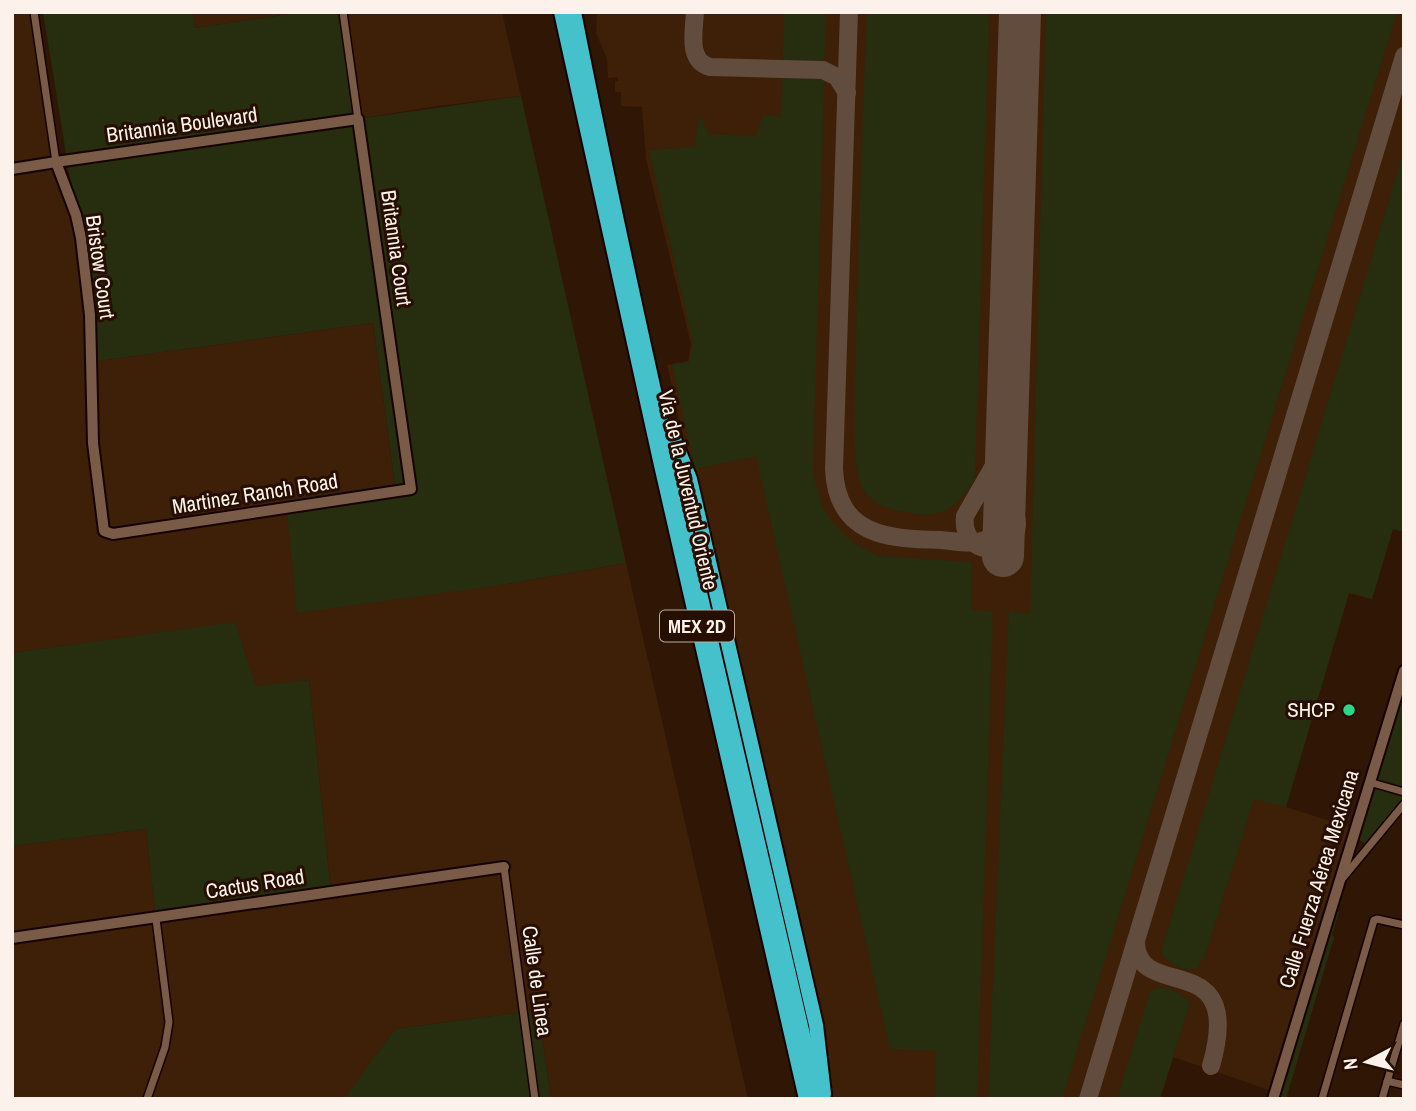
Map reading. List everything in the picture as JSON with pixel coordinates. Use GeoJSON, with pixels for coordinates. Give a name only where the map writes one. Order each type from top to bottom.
{"type":"FeatureCollection","features":[{"type":"Feature","properties":{"kind":"highway","name":"Via de la Juventud Oriente"},"geometry":{"type":"LineString","coordinates":[[561,12],[657,399],[818,1099]]}},
{"type":"Feature","properties":{"kind":"highway","name":"Via de la Juventud Oriente"},"geometry":{"type":"LineString","coordinates":[[574,12],[597,151],[660,465],[806,1099]]}},
{"type":"Feature","properties":{"kind":"highway"},"geometry":{"type":"LineString","coordinates":[[657,399],[686,467],[713,578],[816,1025],[825,1099]]}},
{"type":"Feature","properties":{"kind":"street","name":"Bristow Court"},"geometry":{"type":"LineString","coordinates":[[34,12],[56,162],[81,238],[90,316],[92,433],[104,531]]}},
{"type":"Feature","properties":{"kind":"street","name":"Britannia Court"},"geometry":{"type":"LineString","coordinates":[[343,12],[411,489]]}},
{"type":"Feature","properties":{"kind":"street","name":"Britannia Boulevard"},"geometry":{"type":"LineString","coordinates":[[12,169],[358,119]]}},
{"type":"Feature","properties":{"kind":"street","name":"Martinez Ranch Road"},"geometry":{"type":"LineString","coordinates":[[104,531],[113,534],[411,489]]}},
{"type":"Feature","properties":{"kind":"street","name":"Calle Fuerza Aérea Mexicana"},"geometry":{"type":"LineString","coordinates":[[1273,1099],[1403,674]]}},
{"type":"Feature","properties":{"kind":"street"},"geometry":{"type":"LineString","coordinates":[[1369,782],[1404,792]]}},
{"type":"Feature","properties":{"kind":"street"},"geometry":{"type":"LineString","coordinates":[[1338,884],[1404,804]]}},
{"type":"Feature","properties":{"kind":"street","name":"Cactus Road"},"geometry":{"type":"LineString","coordinates":[[12,938],[504,867]]}},
{"type":"Feature","properties":{"kind":"street","name":"Calle de Linea"},"geometry":{"type":"LineString","coordinates":[[504,867],[535,1099]]}},
{"type":"Feature","properties":{"kind":"street"},"geometry":{"type":"LineString","coordinates":[[147,1099],[165,1047],[169,1023],[156,919]]}},
{"type":"Feature","properties":{"kind":"street"},"geometry":{"type":"LineString","coordinates":[[1322,1099],[1374,920],[1404,925]]}},
{"type":"Feature","properties":{"kind":"street"},"geometry":{"type":"LineString","coordinates":[[1382,1099],[1404,1024]]}},
{"type":"Feature","properties":{"kind":"street"},"geometry":{"type":"LineString","coordinates":[[1387,1081],[1404,1086]]}},
{"type":"Feature","properties":{"kind":"shaded area"},"geometry":{"type":"Polygon","coordinates":[[[12,12],[34,12],[56,162],[76,215],[91,362],[373,323],[395,485],[501,585],[626,563],[748,1099],[551,1099],[538,1010],[395,1029],[345,1099],[12,1099],[12,846],[146,829],[156,917],[331,892],[309,680],[256,687],[235,623],[12,653],[12,12]]]}},
{"type":"Feature","properties":{"kind":"shaded area"},"geometry":{"type":"Polygon","coordinates":[[[193,12],[303,12],[195,28],[193,12]]]}},
{"type":"Feature","properties":{"kind":"shaded area"},"geometry":{"type":"Polygon","coordinates":[[[343,12],[502,12],[521,96],[358,119],[343,12]]]}},
{"type":"Feature","properties":{"kind":"shaded area"},"geometry":{"type":"Polygon","coordinates":[[[597,12],[1404,12],[1404,532],[1393,529],[1372,599],[1349,593],[1286,807],[1349,827],[1269,1090],[1173,1057],[1160,1099],[830,1099],[826,1064],[667,365],[688,361],[691,344],[646,159],[642,107],[621,106],[621,92],[615,92],[615,81],[618,81],[618,77],[608,78],[607,59],[596,33],[597,12]]]}},
{"type":"Feature","properties":{"kind":"green space"},"geometry":{"type":"Polygon","coordinates":[[[43,12],[193,12],[195,28],[303,12],[343,12],[358,119],[521,96],[626,563],[501,585],[297,613],[286,500],[395,484],[373,323],[91,362],[76,215],[43,12]]]}},
{"type":"Feature","properties":{"kind":"green space"},"geometry":{"type":"Polygon","coordinates":[[[784,12],[826,12],[813,474],[823,508],[833,523],[854,543],[878,556],[972,562],[971,610],[993,612],[977,1099],[935,1099],[936,1051],[890,1049],[756,456],[695,469],[672,364],[689,362],[693,343],[649,150],[695,147],[698,119],[703,120],[708,134],[756,136],[763,115],[781,117],[784,12]]]}},
{"type":"Feature","properties":{"kind":"green space"},"geometry":{"type":"Polygon","coordinates":[[[867,12],[989,12],[975,479],[959,501],[939,513],[921,514],[887,508],[866,494],[858,474],[854,398],[867,12]]]}},
{"type":"Feature","properties":{"kind":"green space"},"geometry":{"type":"Polygon","coordinates":[[[1046,12],[1397,12],[1062,1099],[988,1099],[1009,612],[1030,613],[1046,12]]]}},
{"type":"Feature","properties":{"kind":"green space"},"geometry":{"type":"Polygon","coordinates":[[[1404,151],[1404,532],[1393,529],[1372,599],[1349,593],[1286,807],[1254,799],[1204,959],[1198,968],[1182,969],[1168,961],[1161,952],[1404,151]]]}},
{"type":"Feature","properties":{"kind":"green space"},"geometry":{"type":"Polygon","coordinates":[[[235,622],[256,686],[309,680],[331,892],[156,919],[146,829],[12,846],[12,653],[235,622]]]}},
{"type":"Feature","properties":{"kind":"green space"},"geometry":{"type":"Polygon","coordinates":[[[1404,690],[1404,797],[1366,843],[1356,839],[1404,690]]]}},
{"type":"Feature","properties":{"kind":"green space"},"geometry":{"type":"Polygon","coordinates":[[[1335,911],[1339,912],[1332,935],[1334,937],[1286,1099],[1279,1099],[1335,911]]]}},
{"type":"Feature","properties":{"kind":"green space"},"geometry":{"type":"Polygon","coordinates":[[[1157,988],[1175,991],[1190,1003],[1160,1099],[1117,1099],[1150,991],[1157,988]]]}},
{"type":"Feature","properties":{"kind":"green space"},"geometry":{"type":"Polygon","coordinates":[[[538,1010],[551,1099],[348,1099],[346,1096],[395,1029],[538,1010]]]}},
{"type":"Feature","properties":{"kind":"taxiway"},"geometry":{"type":"LineString","coordinates":[[695,12],[695,52],[703,64],[710,67],[823,70],[837,77],[847,93]]}},
{"type":"Feature","properties":{"kind":"taxiway"},"geometry":{"type":"LineString","coordinates":[[849,12],[834,469],[837,491],[855,521],[885,535],[902,538],[978,542],[994,533],[1004,515]]}},
{"type":"Feature","properties":{"kind":"taxiway"},"geometry":{"type":"LineString","coordinates":[[1088,1099],[1404,56]]}},
{"type":"Feature","properties":{"kind":"taxiway"},"geometry":{"type":"LineString","coordinates":[[1005,484],[1017,520],[1014,537],[998,549],[978,546],[966,529],[965,516],[1003,450],[1007,434]]}},
{"type":"Feature","properties":{"kind":"taxiway"},"geometry":{"type":"LineString","coordinates":[[1136,942],[1141,960],[1153,970],[1187,981],[1203,990],[1214,1004],[1218,1028],[1211,1066]]}},
{"type":"Feature","properties":{"kind":"runway"},"geometry":{"type":"LineString","coordinates":[[1003,556],[1020,12]]}},
{"type":"Feature","properties":{"kind":"place","name":"SHCP"},"geometry":{"type":"Point","coordinates":[1349,710]}}]}
